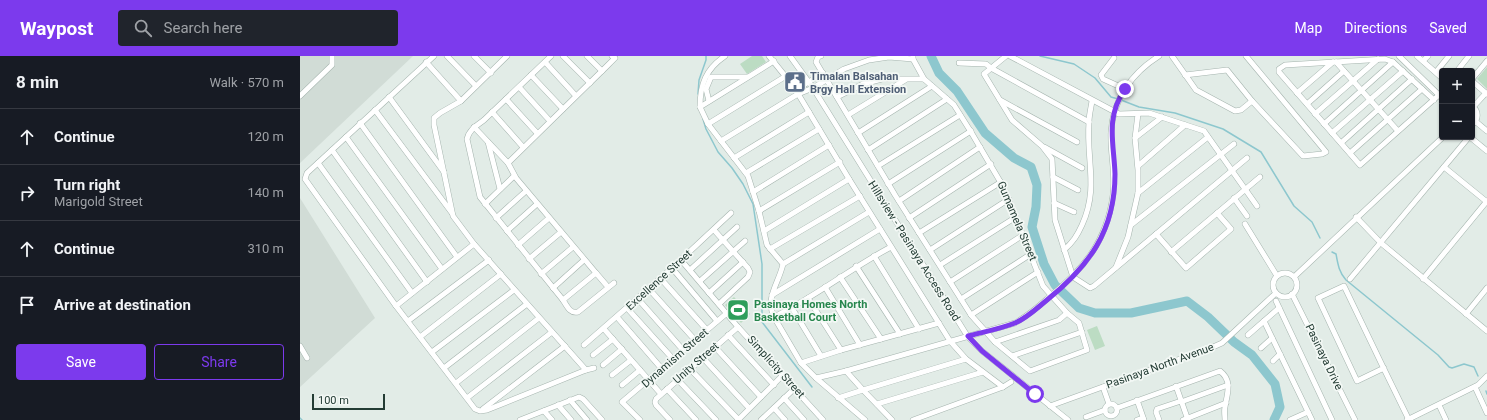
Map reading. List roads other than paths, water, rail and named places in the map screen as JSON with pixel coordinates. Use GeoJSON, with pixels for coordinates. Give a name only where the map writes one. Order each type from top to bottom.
{"type":"FeatureCollection","features":[{"type":"Feature","properties":{"kind":"street"},"geometry":{"type":"LineString","coordinates":[[300,96],[332,65],[332,56]]}},
{"type":"Feature","properties":{"kind":"street"},"geometry":{"type":"LineString","coordinates":[[434,56],[307,173],[305,179],[396,306],[475,409],[480,411],[594,368]]}},
{"type":"Feature","properties":{"kind":"street"},"geometry":{"type":"LineString","coordinates":[[447,56],[476,86]]}},
{"type":"Feature","properties":{"kind":"street"},"geometry":{"type":"LineString","coordinates":[[474,56],[490,73]]}},
{"type":"Feature","properties":{"kind":"street"},"geometry":{"type":"LineString","coordinates":[[551,56],[468,133],[468,148],[480,198],[572,312],[578,312],[614,283]]}},
{"type":"Feature","properties":{"kind":"street"},"geometry":{"type":"LineString","coordinates":[[563,56],[590,83]]}},
{"type":"Feature","properties":{"kind":"street"},"geometry":{"type":"LineString","coordinates":[[587,56],[602,71]]}},
{"type":"Feature","properties":{"kind":"street"},"geometry":{"type":"LineString","coordinates":[[725,56],[712,66],[703,83],[700,107],[708,124],[746,173],[759,211],[767,244],[783,264]]}},
{"type":"Feature","properties":{"kind":"street"},"geometry":{"type":"LineString","coordinates":[[769,56],[797,92],[849,179],[950,341],[966,359],[1003,387]]}},
{"type":"Feature","properties":{"kind":"street","name":"Hillsview - Pasinaya Access Road"},"geometry":{"type":"LineString","coordinates":[[790,56],[810,82],[968,336],[982,351],[1068,420]]}},
{"type":"Feature","properties":{"kind":"street"},"geometry":{"type":"LineString","coordinates":[[812,56],[838,97],[909,218],[971,315],[984,332],[1012,356],[1082,332]]}},
{"type":"Feature","properties":{"kind":"street"},"geometry":{"type":"LineString","coordinates":[[816,62],[818,57],[821,56]]}},
{"type":"Feature","properties":{"kind":"street"},"geometry":{"type":"LineString","coordinates":[[1006,56],[984,74],[1012,120],[1042,146],[1052,159],[1055,220],[1073,277],[1090,288],[1247,158]]}},
{"type":"Feature","properties":{"kind":"street"},"geometry":{"type":"LineString","coordinates":[[1010,56],[1092,101],[1119,114],[1149,113],[1204,131],[1257,206]]}},
{"type":"Feature","properties":{"kind":"street"},"geometry":{"type":"LineString","coordinates":[[816,378],[846,371],[1015,322],[1025,317],[1064,286],[1091,256],[1101,238],[1109,217],[1115,174],[1111,132],[1114,111],[1124,90],[1137,73],[1146,64],[1159,56]]}},
{"type":"Feature","properties":{"kind":"street"},"geometry":{"type":"LineString","coordinates":[[1172,56],[1196,90],[1235,111],[1241,110],[1252,101]]}},
{"type":"Feature","properties":{"kind":"street"},"geometry":{"type":"LineString","coordinates":[[1185,75],[1227,70],[1252,101],[1303,156],[1322,154],[1326,152],[1246,56]]}},
{"type":"Feature","properties":{"kind":"street"},"geometry":{"type":"LineString","coordinates":[[1399,56],[1439,94]]}},
{"type":"Feature","properties":{"kind":"street"},"geometry":{"type":"LineString","coordinates":[[1417,56],[1439,75]]}},
{"type":"Feature","properties":{"kind":"street"},"geometry":{"type":"LineString","coordinates":[[1423,61],[1428,56]]}},
{"type":"Feature","properties":{"kind":"street"},"geometry":{"type":"LineString","coordinates":[[1436,72],[1449,56]]}},
{"type":"Feature","properties":{"kind":"street"},"geometry":{"type":"LineString","coordinates":[[1460,68],[1470,56]]}},
{"type":"Feature","properties":{"kind":"street"},"geometry":{"type":"LineString","coordinates":[[454,216],[434,125],[434,118],[461,101],[504,57]]}},
{"type":"Feature","properties":{"kind":"street"},"geometry":{"type":"LineString","coordinates":[[508,162],[615,57]]}},
{"type":"Feature","properties":{"kind":"street"},"geometry":{"type":"LineString","coordinates":[[797,92],[813,88],[844,69],[869,60],[913,58]]}},
{"type":"Feature","properties":{"kind":"street","name":"Gumamela Street"},"geometry":{"type":"LineString","coordinates":[[913,58],[924,79],[954,105],[971,131],[1001,182],[1009,199],[1043,286],[1054,294],[1067,313],[1079,323],[1087,350],[1030,371],[1012,356]]}},
{"type":"Feature","properties":{"kind":"street"},"geometry":{"type":"LineString","coordinates":[[1114,58],[1101,75],[1103,79],[1124,90]]}},
{"type":"Feature","properties":{"kind":"street"},"geometry":{"type":"LineString","coordinates":[[1315,114],[1378,59]]}},
{"type":"Feature","properties":{"kind":"street"},"geometry":{"type":"LineString","coordinates":[[1434,100],[1393,62],[1385,59],[1285,65],[1281,67],[1280,72],[1306,104],[1360,164],[1439,97]]}},
{"type":"Feature","properties":{"kind":"street"},"geometry":{"type":"LineString","coordinates":[[700,107],[774,61]]}},
{"type":"Feature","properties":{"kind":"street"},"geometry":{"type":"LineString","coordinates":[[1475,76],[1487,61]]}},
{"type":"Feature","properties":{"kind":"street"},"geometry":{"type":"LineString","coordinates":[[426,62],[461,101]]}},
{"type":"Feature","properties":{"kind":"street"},"geometry":{"type":"LineString","coordinates":[[545,62],[576,96]]}},
{"type":"Feature","properties":{"kind":"street"},"geometry":{"type":"LineString","coordinates":[[1335,62],[1398,131]]}},
{"type":"Feature","properties":{"kind":"street"},"geometry":{"type":"LineString","coordinates":[[1297,93],[1335,62]]}},
{"type":"Feature","properties":{"kind":"street"},"geometry":{"type":"LineString","coordinates":[[1324,124],[1393,62]]}},
{"type":"Feature","properties":{"kind":"street"},"geometry":{"type":"LineString","coordinates":[[959,63],[986,64],[1089,122]]}},
{"type":"Feature","properties":{"kind":"street"},"geometry":{"type":"LineString","coordinates":[[1306,104],[1344,71]]}},
{"type":"Feature","properties":{"kind":"street"},"geometry":{"type":"LineString","coordinates":[[1332,133],[1403,71]]}},
{"type":"Feature","properties":{"kind":"street"},"geometry":{"type":"LineString","coordinates":[[721,141],[797,92],[823,73]]}},
{"type":"Feature","properties":{"kind":"street"},"geometry":{"type":"LineString","coordinates":[[531,75],[563,109]]}},
{"type":"Feature","properties":{"kind":"street"},"geometry":{"type":"LineString","coordinates":[[708,124],[786,76]]}},
{"type":"Feature","properties":{"kind":"street"},"geometry":{"type":"LineString","coordinates":[[709,101],[706,89],[711,77],[748,77]]}},
{"type":"Feature","properties":{"kind":"street"},"geometry":{"type":"LineString","coordinates":[[838,97],[863,84],[882,79],[924,79]]}},
{"type":"Feature","properties":{"kind":"street"},"geometry":{"type":"LineString","coordinates":[[848,116],[906,79]]}},
{"type":"Feature","properties":{"kind":"street"},"geometry":{"type":"LineString","coordinates":[[1341,143],[1412,80]]}},
{"type":"Feature","properties":{"kind":"street"},"geometry":{"type":"LineString","coordinates":[[1475,83],[1486,93],[1475,104]]}},
{"type":"Feature","properties":{"kind":"street"},"geometry":{"type":"LineString","coordinates":[[858,133],[932,86]]}},
{"type":"Feature","properties":{"kind":"street"},"geometry":{"type":"LineString","coordinates":[[519,87],[550,121]]}},
{"type":"Feature","properties":{"kind":"street"},"geometry":{"type":"LineString","coordinates":[[1350,153],[1422,89]]}},
{"type":"Feature","properties":{"kind":"street"},"geometry":{"type":"LineString","coordinates":[[389,97],[445,174]]}},
{"type":"Feature","properties":{"kind":"street"},"geometry":{"type":"LineString","coordinates":[[506,99],[537,134]]}},
{"type":"Feature","properties":{"kind":"street"},"geometry":{"type":"LineString","coordinates":[[868,150],[947,99]]}},
{"type":"Feature","properties":{"kind":"street"},"geometry":{"type":"LineString","coordinates":[[999,100],[1077,142]]}},
{"type":"Feature","properties":{"kind":"street"},"geometry":{"type":"LineString","coordinates":[[1064,250],[1075,240],[1091,200],[1092,180],[1089,122],[1092,101]]}},
{"type":"Feature","properties":{"kind":"street"},"geometry":{"type":"LineString","coordinates":[[375,110],[474,244],[586,370]]}},
{"type":"Feature","properties":{"kind":"street"},"geometry":{"type":"LineString","coordinates":[[1475,110],[1477,114],[1475,120]]}},
{"type":"Feature","properties":{"kind":"street"},"geometry":{"type":"LineString","coordinates":[[492,112],[523,147]]}},
{"type":"Feature","properties":{"kind":"street"},"geometry":{"type":"LineString","coordinates":[[734,158],[809,112]]}},
{"type":"Feature","properties":{"kind":"street"},"geometry":{"type":"LineString","coordinates":[[1115,268],[1128,237],[1138,193],[1138,166],[1135,138],[1138,114]]}},
{"type":"Feature","properties":{"kind":"street"},"geometry":{"type":"LineString","coordinates":[[878,166],[960,115]]}},
{"type":"Feature","properties":{"kind":"street"},"geometry":{"type":"LineString","coordinates":[[1135,138],[1162,117]]}},
{"type":"Feature","properties":{"kind":"street"},"geometry":{"type":"LineString","coordinates":[[360,123],[457,257]]}},
{"type":"Feature","properties":{"kind":"street"},"geometry":{"type":"LineString","coordinates":[[1475,124],[1487,132]]}},
{"type":"Feature","properties":{"kind":"street"},"geometry":{"type":"LineString","coordinates":[[1138,166],[1186,125]]}},
{"type":"Feature","properties":{"kind":"street"},"geometry":{"type":"LineString","coordinates":[[474,127],[508,162],[514,176],[608,287]]}},
{"type":"Feature","properties":{"kind":"street"},"geometry":{"type":"LineString","coordinates":[[746,173],[819,129]]}},
{"type":"Feature","properties":{"kind":"street"},"geometry":{"type":"LineString","coordinates":[[888,184],[971,131]]}},
{"type":"Feature","properties":{"kind":"street"},"geometry":{"type":"LineString","coordinates":[[346,137],[442,269]]}},
{"type":"Feature","properties":{"kind":"street"},"geometry":{"type":"LineString","coordinates":[[1138,193],[1208,137]]}},
{"type":"Feature","properties":{"kind":"street"},"geometry":{"type":"LineString","coordinates":[[1294,277],[1356,217],[1440,140]]}},
{"type":"Feature","properties":{"kind":"street"},"geometry":{"type":"LineString","coordinates":[[1350,279],[1466,140]]}},
{"type":"Feature","properties":{"kind":"street"},"geometry":{"type":"LineString","coordinates":[[1473,140],[1487,150]]}},
{"type":"Feature","properties":{"kind":"street"},"geometry":{"type":"LineString","coordinates":[[488,142],[500,190]]}},
{"type":"Feature","properties":{"kind":"street"},"geometry":{"type":"LineString","coordinates":[[1131,226],[1234,144]]}},
{"type":"Feature","properties":{"kind":"street"},"geometry":{"type":"LineString","coordinates":[[753,192],[829,145]]}},
{"type":"Feature","properties":{"kind":"street"},"geometry":{"type":"LineString","coordinates":[[1042,146],[1082,168]]}},
{"type":"Feature","properties":{"kind":"street"},"geometry":{"type":"LineString","coordinates":[[899,201],[980,147]]}},
{"type":"Feature","properties":{"kind":"street"},"geometry":{"type":"LineString","coordinates":[[332,150],[427,282]]}},
{"type":"Feature","properties":{"kind":"street"},"geometry":{"type":"LineString","coordinates":[[759,211],[840,162]]}},
{"type":"Feature","properties":{"kind":"street"},"geometry":{"type":"LineString","coordinates":[[318,163],[412,293]]}},
{"type":"Feature","properties":{"kind":"street"},"geometry":{"type":"LineString","coordinates":[[909,218],[990,164]]}},
{"type":"Feature","properties":{"kind":"street"},"geometry":{"type":"LineString","coordinates":[[1424,279],[1487,202],[1444,167]]}},
{"type":"Feature","properties":{"kind":"street"},"geometry":{"type":"LineString","coordinates":[[485,204],[514,176]]}},
{"type":"Feature","properties":{"kind":"street"},"geometry":{"type":"LineString","coordinates":[[1171,252],[1260,177]]}},
{"type":"Feature","properties":{"kind":"street"},"geometry":{"type":"LineString","coordinates":[[1053,178],[1078,190]]}},
{"type":"Feature","properties":{"kind":"street"},"geometry":{"type":"LineString","coordinates":[[764,231],[849,179]]}},
{"type":"Feature","properties":{"kind":"street"},"geometry":{"type":"LineString","coordinates":[[919,233],[1001,182]]}},
{"type":"Feature","properties":{"kind":"street"},"geometry":{"type":"LineString","coordinates":[[496,218],[526,191]]}},
{"type":"Feature","properties":{"kind":"street"},"geometry":{"type":"LineString","coordinates":[[770,249],[860,196]]}},
{"type":"Feature","properties":{"kind":"street"},"geometry":{"type":"LineString","coordinates":[[1234,198],[1246,216]]}},
{"type":"Feature","properties":{"kind":"street"},"geometry":{"type":"LineString","coordinates":[[930,250],[1009,199]]}},
{"type":"Feature","properties":{"kind":"street"},"geometry":{"type":"LineString","coordinates":[[1054,203],[1074,212]]}},
{"type":"Feature","properties":{"kind":"street"},"geometry":{"type":"LineString","coordinates":[[507,231],[537,204]]}},
{"type":"Feature","properties":{"kind":"street"},"geometry":{"type":"LineString","coordinates":[[865,420],[838,398],[802,363],[774,317],[770,300],[783,264],[870,212]]}},
{"type":"Feature","properties":{"kind":"street"},"geometry":{"type":"LineString","coordinates":[[1156,234],[1186,268],[1231,229],[1217,213]]}},
{"type":"Feature","properties":{"kind":"street","name":"Excellence Street"},"geometry":{"type":"LineString","coordinates":[[584,345],[638,299],[731,214]]}},
{"type":"Feature","properties":{"kind":"street"},"geometry":{"type":"LineString","coordinates":[[940,265],[1016,217]]}},
{"type":"Feature","properties":{"kind":"street"},"geometry":{"type":"LineString","coordinates":[[1356,217],[1380,243],[1487,331]]}},
{"type":"Feature","properties":{"kind":"street"},"geometry":{"type":"LineString","coordinates":[[518,245],[549,218]]}},
{"type":"Feature","properties":{"kind":"street"},"geometry":{"type":"LineString","coordinates":[[1245,224],[1277,276]]}},
{"type":"Feature","properties":{"kind":"street"},"geometry":{"type":"LineString","coordinates":[[690,270],[737,227]]}},
{"type":"Feature","properties":{"kind":"street"},"geometry":{"type":"LineString","coordinates":[[772,294],[880,229]]}},
{"type":"Feature","properties":{"kind":"street"},"geometry":{"type":"LineString","coordinates":[[714,230],[750,272],[748,277],[719,304]]}},
{"type":"Feature","properties":{"kind":"street"},"geometry":{"type":"LineString","coordinates":[[529,259],[561,232]]}},
{"type":"Feature","properties":{"kind":"street"},"geometry":{"type":"LineString","coordinates":[[950,282],[1023,235]]}},
{"type":"Feature","properties":{"kind":"street"},"geometry":{"type":"LineString","coordinates":[[700,281],[745,241]]}},
{"type":"Feature","properties":{"kind":"street"},"geometry":{"type":"LineString","coordinates":[[396,306],[474,244]]}},
{"type":"Feature","properties":{"kind":"street"},"geometry":{"type":"LineString","coordinates":[[541,274],[573,247]]}},
{"type":"Feature","properties":{"kind":"street"},"geometry":{"type":"LineString","coordinates":[[774,317],[792,308],[856,266],[891,247]]}},
{"type":"Feature","properties":{"kind":"street"},"geometry":{"type":"LineString","coordinates":[[961,299],[1031,254]]}},
{"type":"Feature","properties":{"kind":"street"},"geometry":{"type":"LineString","coordinates":[[874,256],[919,329]]}},
{"type":"Feature","properties":{"kind":"street"},"geometry":{"type":"LineString","coordinates":[[408,321],[489,260]]}},
{"type":"Feature","properties":{"kind":"street"},"geometry":{"type":"LineString","coordinates":[[553,288],[584,260]]}},
{"type":"Feature","properties":{"kind":"street","name":"Simplicity Street"},"geometry":{"type":"LineString","coordinates":[[681,260],[738,327],[823,420]]}},
{"type":"Feature","properties":{"kind":"street"},"geometry":{"type":"LineString","coordinates":[[709,292],[743,262]]}},
{"type":"Feature","properties":{"kind":"street"},"geometry":{"type":"LineString","coordinates":[[856,266],[900,334]]}},
{"type":"Feature","properties":{"kind":"street"},"geometry":{"type":"LineString","coordinates":[[672,268],[717,321]]}},
{"type":"Feature","properties":{"kind":"street"},"geometry":{"type":"LineString","coordinates":[[971,315],[1038,272]]}},
{"type":"Feature","properties":{"kind":"street"},"geometry":{"type":"LineString","coordinates":[[563,300],[596,273]]}},
{"type":"Feature","properties":{"kind":"street"},"geometry":{"type":"LineString","coordinates":[[1285,273],[1294,277],[1297,286],[1292,294],[1284,297],[1276,293],[1273,284],[1277,276],[1285,273]]}},
{"type":"Feature","properties":{"kind":"street"},"geometry":{"type":"LineString","coordinates":[[420,336],[501,274]]}},
{"type":"Feature","properties":{"kind":"street"},"geometry":{"type":"LineString","coordinates":[[840,277],[881,339]]}},
{"type":"Feature","properties":{"kind":"street"},"geometry":{"type":"LineString","coordinates":[[661,278],[707,330]]}},
{"type":"Feature","properties":{"kind":"street"},"geometry":{"type":"LineString","coordinates":[[1384,368],[1358,381],[1318,298],[1344,286],[1384,368],[1408,420],[1475,387],[1487,376]]}},
{"type":"Feature","properties":{"kind":"street"},"geometry":{"type":"LineString","coordinates":[[825,287],[860,345]]}},
{"type":"Feature","properties":{"kind":"street"},"geometry":{"type":"LineString","coordinates":[[1466,314],[1487,288]]}},
{"type":"Feature","properties":{"kind":"street"},"geometry":{"type":"LineString","coordinates":[[649,289],[695,340]]}},
{"type":"Feature","properties":{"kind":"street"},"geometry":{"type":"LineString","coordinates":[[432,352],[514,290]]}},
{"type":"Feature","properties":{"kind":"street","name":"Pasinaya North Avenue"},"geometry":{"type":"LineString","coordinates":[[1050,406],[1222,343],[1276,293]]}},
{"type":"Feature","properties":{"kind":"street","name":"Pasinaya Drive"},"geometry":{"type":"LineString","coordinates":[[1292,294],[1355,420]]}},
{"type":"Feature","properties":{"kind":"street"},"geometry":{"type":"LineString","coordinates":[[808,298],[842,350]]}},
{"type":"Feature","properties":{"kind":"street"},"geometry":{"type":"LineString","coordinates":[[638,299],[683,350]]}},
{"type":"Feature","properties":{"kind":"street"},"geometry":{"type":"LineString","coordinates":[[1276,302],[1332,420]]}},
{"type":"Feature","properties":{"kind":"street"},"geometry":{"type":"LineString","coordinates":[[444,368],[527,304]]}},
{"type":"Feature","properties":{"kind":"street"},"geometry":{"type":"LineString","coordinates":[[627,308],[673,359]]}},
{"type":"Feature","properties":{"kind":"street"},"geometry":{"type":"LineString","coordinates":[[792,308],[821,356]]}},
{"type":"Feature","properties":{"kind":"street"},"geometry":{"type":"LineString","coordinates":[[1248,335],[1279,308]]}},
{"type":"Feature","properties":{"kind":"street","name":"Dynamism Street"},"geometry":{"type":"LineString","coordinates":[[640,420],[622,402],[727,313]]}},
{"type":"Feature","properties":{"kind":"street"},"geometry":{"type":"LineString","coordinates":[[995,342],[1059,320],[1067,313]]}},
{"type":"Feature","properties":{"kind":"street"},"geometry":{"type":"LineString","coordinates":[[617,317],[662,369]]}},
{"type":"Feature","properties":{"kind":"street"},"geometry":{"type":"LineString","coordinates":[[456,383],[539,318]]}},
{"type":"Feature","properties":{"kind":"street"},"geometry":{"type":"LineString","coordinates":[[1264,321],[1312,420]]}},
{"type":"Feature","properties":{"kind":"street"},"geometry":{"type":"LineString","coordinates":[[802,363],[821,356],[939,323]]}},
{"type":"Feature","properties":{"kind":"street","name":"Unity Street"},"geometry":{"type":"LineString","coordinates":[[670,420],[655,402],[656,399],[738,327]]}},
{"type":"Feature","properties":{"kind":"street"},"geometry":{"type":"LineString","coordinates":[[604,329],[661,394]]}},
{"type":"Feature","properties":{"kind":"street"},"geometry":{"type":"LineString","coordinates":[[467,398],[552,332]]}},
{"type":"Feature","properties":{"kind":"street"},"geometry":{"type":"LineString","coordinates":[[728,335],[774,385]]}},
{"type":"Feature","properties":{"kind":"street"},"geometry":{"type":"LineString","coordinates":[[1261,348],[1272,338]]}},
{"type":"Feature","properties":{"kind":"street"},"geometry":{"type":"LineString","coordinates":[[593,355],[613,339]]}},
{"type":"Feature","properties":{"kind":"street"},"geometry":{"type":"LineString","coordinates":[[300,346],[307,358]]}},
{"type":"Feature","properties":{"kind":"street"},"geometry":{"type":"LineString","coordinates":[[480,411],[564,346]]}},
{"type":"Feature","properties":{"kind":"street"},"geometry":{"type":"LineString","coordinates":[[715,347],[761,397]]}},
{"type":"Feature","properties":{"kind":"street"},"geometry":{"type":"LineString","coordinates":[[603,366],[622,349]]}},
{"type":"Feature","properties":{"kind":"street"},"geometry":{"type":"LineString","coordinates":[[1273,361],[1280,354]]}},
{"type":"Feature","properties":{"kind":"street"},"geometry":{"type":"LineString","coordinates":[[703,358],[749,408]]}},
{"type":"Feature","properties":{"kind":"street"},"geometry":{"type":"LineString","coordinates":[[838,398],[966,359]]}},
{"type":"Feature","properties":{"kind":"street"},"geometry":{"type":"LineString","coordinates":[[612,375],[631,360]]}},
{"type":"Feature","properties":{"kind":"street"},"geometry":{"type":"LineString","coordinates":[[690,368],[738,420],[783,376]]}},
{"type":"Feature","properties":{"kind":"street"},"geometry":{"type":"LineString","coordinates":[[622,385],[640,370]]}},
{"type":"Feature","properties":{"kind":"street"},"geometry":{"type":"LineString","coordinates":[[846,371],[892,420]]}},
{"type":"Feature","properties":{"kind":"street"},"geometry":{"type":"LineString","coordinates":[[1117,408],[1217,371],[1222,372],[1228,385],[1225,420]]}},
{"type":"Feature","properties":{"kind":"street"},"geometry":{"type":"LineString","coordinates":[[877,404],[983,372]]}},
{"type":"Feature","properties":{"kind":"street"},"geometry":{"type":"LineString","coordinates":[[677,379],[716,420]]}},
{"type":"Feature","properties":{"kind":"street"},"geometry":{"type":"LineString","coordinates":[[912,420],[1003,387],[1011,382]]}},
{"type":"Feature","properties":{"kind":"street"},"geometry":{"type":"LineString","coordinates":[[1159,420],[1156,412],[1157,409],[1228,385]]}},
{"type":"Feature","properties":{"kind":"street"},"geometry":{"type":"LineString","coordinates":[[1176,386],[1186,420],[1226,403]]}},
{"type":"Feature","properties":{"kind":"street"},"geometry":{"type":"LineString","coordinates":[[1103,387],[1109,404]]}},
{"type":"Feature","properties":{"kind":"street"},"geometry":{"type":"LineString","coordinates":[[1475,387],[1487,413]]}},
{"type":"Feature","properties":{"kind":"street"},"geometry":{"type":"LineString","coordinates":[[763,419],[795,388]]}},
{"type":"Feature","properties":{"kind":"street"},"geometry":{"type":"LineString","coordinates":[[667,389],[696,420]]}},
{"type":"Feature","properties":{"kind":"street"},"geometry":{"type":"LineString","coordinates":[[523,420],[570,400],[582,398],[602,420]]}},
{"type":"Feature","properties":{"kind":"street"},"geometry":{"type":"LineString","coordinates":[[784,398],[804,420]]}},
{"type":"Feature","properties":{"kind":"street"},"geometry":{"type":"LineString","coordinates":[[570,400],[587,420]]}},
{"type":"Feature","properties":{"kind":"street"},"geometry":{"type":"LineString","coordinates":[[1137,400],[1144,419],[1137,420]]}},
{"type":"Feature","properties":{"kind":"street"},"geometry":{"type":"LineString","coordinates":[[1109,404],[1114,405],[1117,408]]}},
{"type":"Feature","properties":{"kind":"street"},"geometry":{"type":"LineString","coordinates":[[1086,417],[1105,410],[1106,406],[1109,404]]}},
{"type":"Feature","properties":{"kind":"street"},"geometry":{"type":"LineString","coordinates":[[558,405],[571,420]]}},
{"type":"Feature","properties":{"kind":"street"},"geometry":{"type":"LineString","coordinates":[[1438,405],[1446,420]]}},
{"type":"Feature","properties":{"kind":"street"},"geometry":{"type":"LineString","coordinates":[[774,408],[785,420]]}},
{"type":"Feature","properties":{"kind":"street"},"geometry":{"type":"LineString","coordinates":[[1105,410],[1106,414],[1113,418],[1117,408]]}},
{"type":"Feature","properties":{"kind":"street"},"geometry":{"type":"LineString","coordinates":[[544,411],[552,420]]}},
{"type":"Feature","properties":{"kind":"street"},"geometry":{"type":"LineString","coordinates":[[1290,420],[1308,412]]}},
{"type":"Feature","properties":{"kind":"waterway"},"geometry":{"type":"LineString","coordinates":[[698,94],[699,80],[706,56]]}},
{"type":"Feature","properties":{"kind":"waterway"},"geometry":{"type":"LineString","coordinates":[[931,56],[939,73],[957,91],[985,133],[1014,158],[1031,167],[1037,185],[1036,207],[1032,227],[1044,264],[1055,285],[1079,308],[1095,313],[1131,313],[1187,301],[1208,317],[1234,342],[1252,355],[1275,384],[1280,407],[1274,420]]}},
{"type":"Feature","properties":{"kind":"waterway"},"geometry":{"type":"LineString","coordinates":[[1040,56],[1074,64],[1095,78],[1111,97],[1118,99]]}},
{"type":"Feature","properties":{"kind":"waterway"},"geometry":{"type":"LineString","coordinates":[[1121,100],[1139,107],[1175,113],[1223,129],[1261,152],[1294,206],[1312,222],[1320,238]]}},
{"type":"Feature","properties":{"kind":"waterway"},"geometry":{"type":"LineString","coordinates":[[703,119],[706,129],[718,152],[743,184],[753,204],[762,264],[762,322],[812,387]]}},
{"type":"Feature","properties":{"kind":"waterway"},"geometry":{"type":"LineString","coordinates":[[1332,252],[1336,254],[1340,271],[1346,280],[1438,355],[1449,367],[1452,368],[1464,364],[1474,367],[1478,376]]}},
{"type":"Feature","properties":{"kind":"place","name":"Timalan Balsahan Brgy Hall Extension"},"geometry":{"type":"Point","coordinates":[795,82]}},
{"type":"Feature","properties":{"kind":"place","name":"Pasinaya Homes North Basketball Court"},"geometry":{"type":"Point","coordinates":[738,310]}}]}
